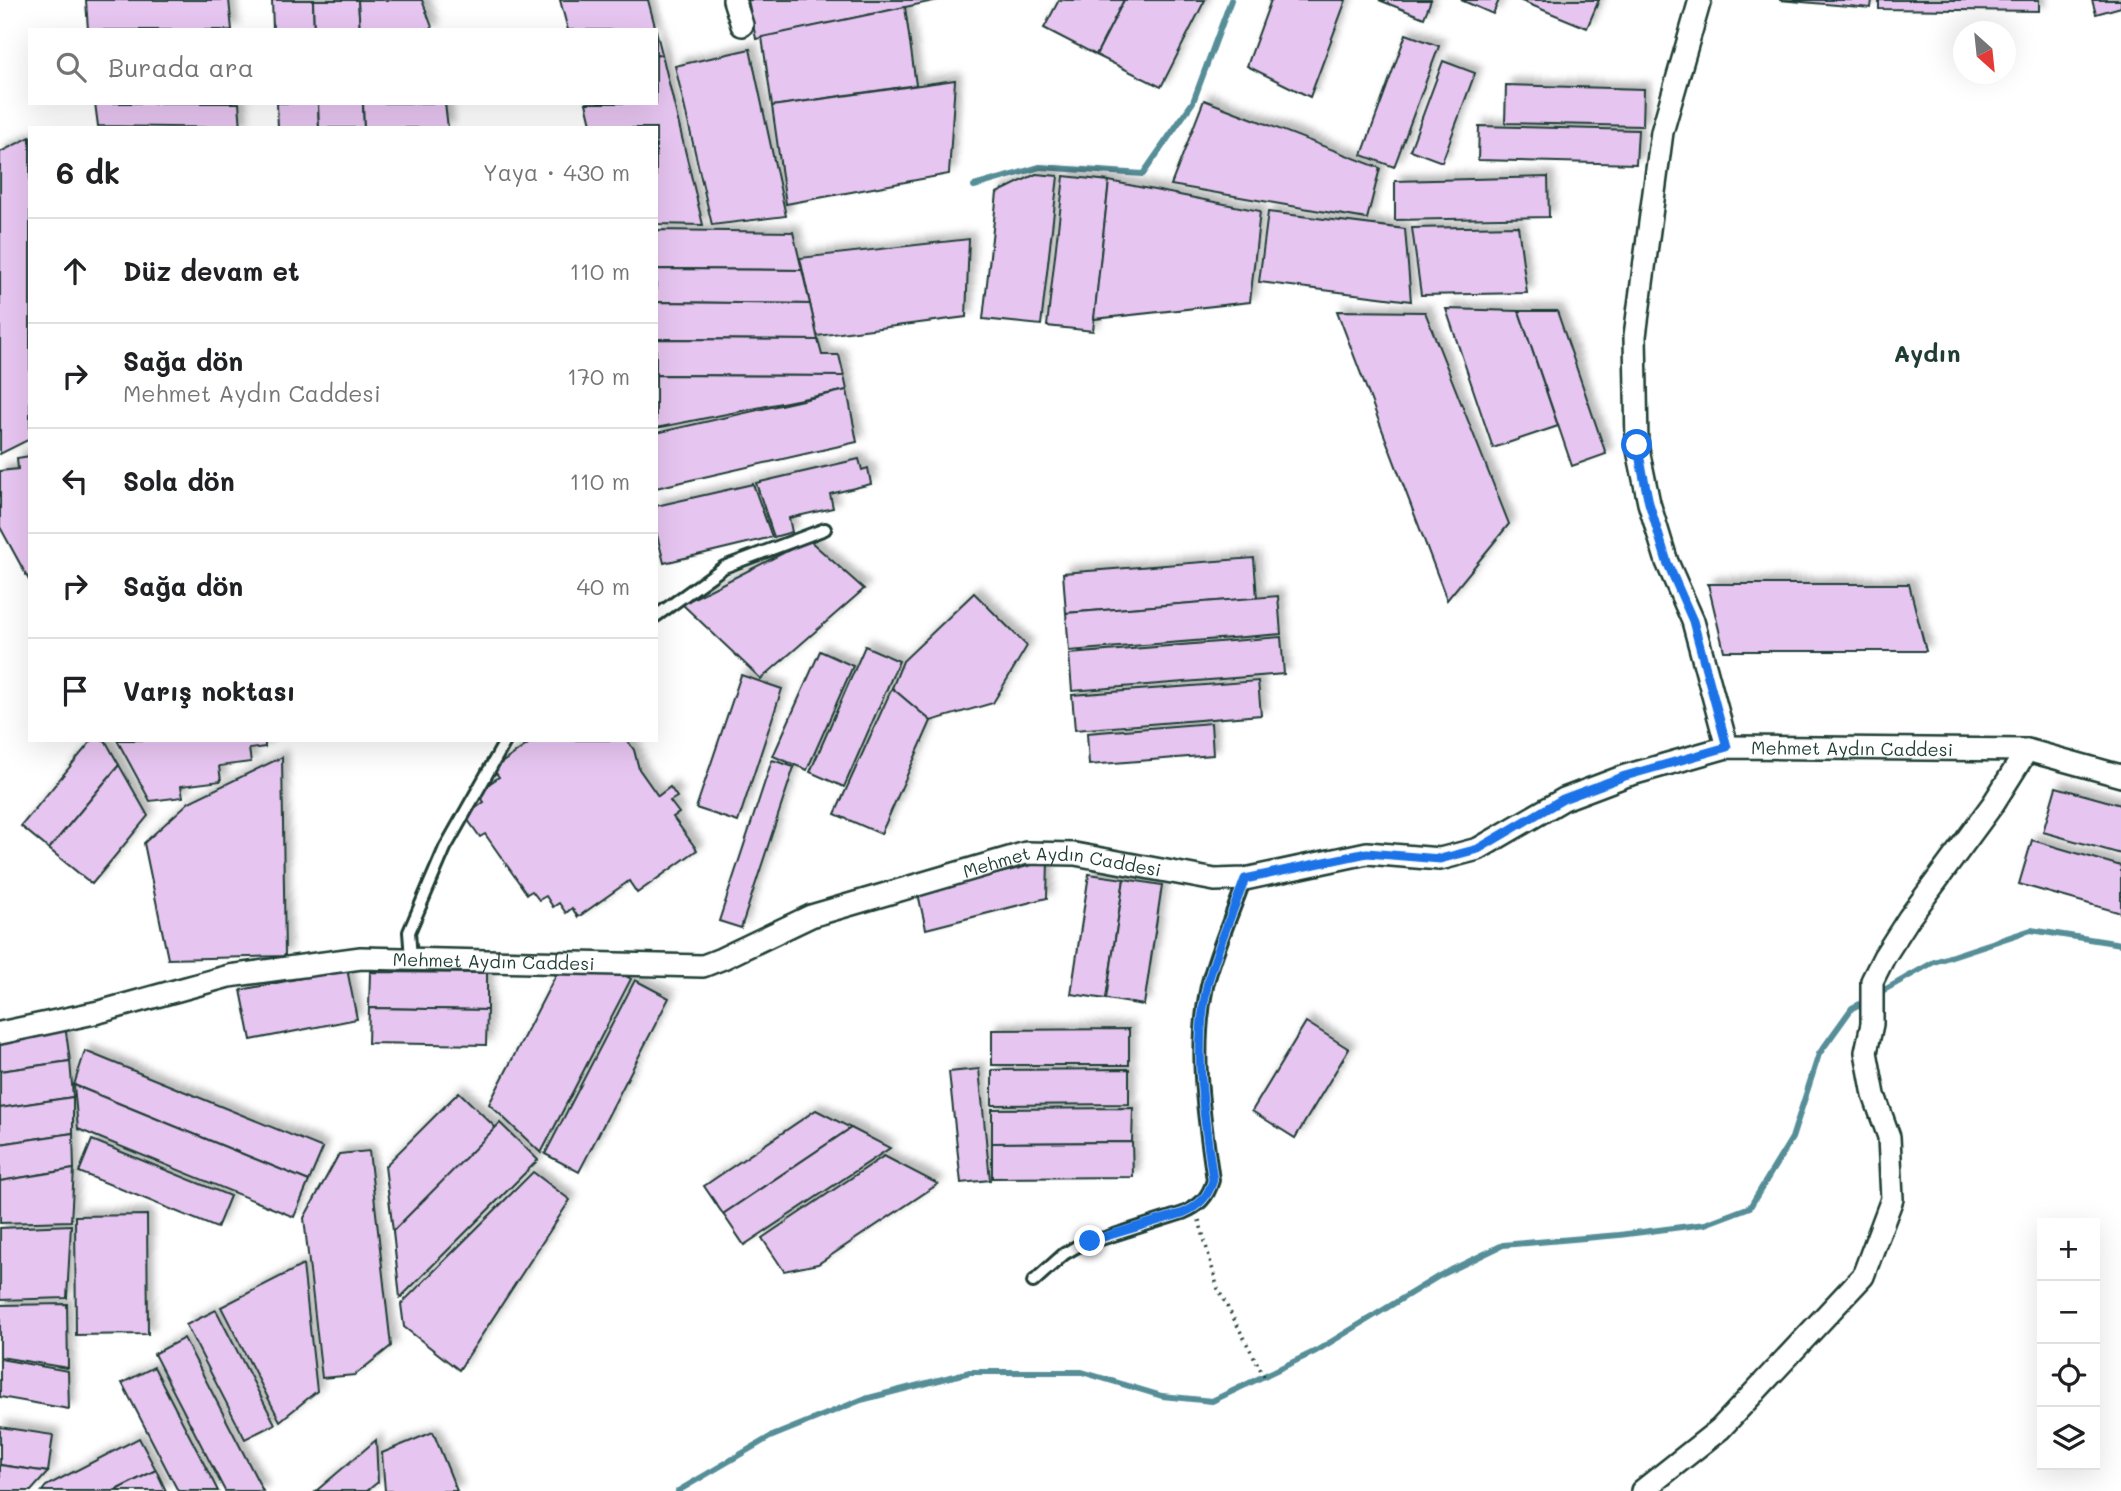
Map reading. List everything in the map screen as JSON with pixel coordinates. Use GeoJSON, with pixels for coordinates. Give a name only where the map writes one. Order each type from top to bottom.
{"type":"FeatureCollection","features":[{"type":"Feature","properties":{"kind":"street"},"geometry":{"type":"LineString","coordinates":[[734,0],[742,25]]}},
{"type":"Feature","properties":{"kind":"street"},"geometry":{"type":"LineString","coordinates":[[1700,0],[1662,132],[1635,336],[1637,445],[1649,503],[1667,562],[1693,621],[1727,747]]}},
{"type":"Feature","properties":{"kind":"street","name":"Mehmet Aydın Caddesi"},"geometry":{"type":"LineString","coordinates":[[0,1032],[99,1012],[229,976],[361,958],[703,966],[811,916],[1026,853],[1075,854],[1214,880],[1245,879],[1367,853],[1440,859],[1478,849],[1563,799],[1625,776],[1727,747],[2027,750],[2121,776]]}},
{"type":"Feature","properties":{"kind":"street"},"geometry":{"type":"LineString","coordinates":[[1642,1491],[1720,1429],[1863,1276],[1892,1199],[1889,1137],[1874,1095],[1866,1052],[1872,1024],[1871,981],[1909,918],[1993,804],[2027,750]]}},
{"type":"Feature","properties":{"kind":"lane"},"geometry":{"type":"LineString","coordinates":[[658,615],[724,567],[825,529]]}},
{"type":"Feature","properties":{"kind":"lane"},"geometry":{"type":"LineString","coordinates":[[411,958],[409,932],[445,848],[505,742]]}},
{"type":"Feature","properties":{"kind":"lane"},"geometry":{"type":"LineString","coordinates":[[1033,1282],[1064,1254],[1076,1247],[1196,1208],[1204,1199],[1213,1180],[1201,1096],[1201,1025],[1207,986],[1217,952],[1245,879]]}},
{"type":"Feature","properties":{"kind":"path"},"geometry":{"type":"LineString","coordinates":[[1196,1208],[1219,1289],[1264,1376]]}},
{"type":"Feature","properties":{"kind":"building"},"geometry":{"type":"Polygon","coordinates":[[[86,0],[229,0],[232,28],[88,28],[86,0]]]}},
{"type":"Feature","properties":{"kind":"building"},"geometry":{"type":"Polygon","coordinates":[[[272,0],[313,0],[314,28],[273,28],[272,0]]]}},
{"type":"Feature","properties":{"kind":"building"},"geometry":{"type":"Polygon","coordinates":[[[313,0],[358,0],[360,28],[314,28],[313,0]]]}},
{"type":"Feature","properties":{"kind":"building"},"geometry":{"type":"Polygon","coordinates":[[[358,0],[422,0],[432,28],[360,28],[358,0]]]}},
{"type":"Feature","properties":{"kind":"building"},"geometry":{"type":"Polygon","coordinates":[[[560,0],[648,0],[655,28],[567,28],[560,0]]]}},
{"type":"Feature","properties":{"kind":"building"},"geometry":{"type":"Polygon","coordinates":[[[748,0],[938,0],[756,39],[748,0]]]}},
{"type":"Feature","properties":{"kind":"building"},"geometry":{"type":"Polygon","coordinates":[[[1059,0],[1124,0],[1096,55],[1044,28],[1059,0]]]}},
{"type":"Feature","properties":{"kind":"building"},"geometry":{"type":"Polygon","coordinates":[[[1124,0],[1205,0],[1161,87],[1096,55],[1124,0]]]}},
{"type":"Feature","properties":{"kind":"building"},"geometry":{"type":"Polygon","coordinates":[[[1271,0],[1346,0],[1310,97],[1247,66],[1271,0]]]}},
{"type":"Feature","properties":{"kind":"building"},"geometry":{"type":"Polygon","coordinates":[[[1379,0],[1431,0],[1424,18],[1379,0]]]}},
{"type":"Feature","properties":{"kind":"building"},"geometry":{"type":"Polygon","coordinates":[[[1461,0],[1499,0],[1493,14],[1461,0]]]}},
{"type":"Feature","properties":{"kind":"building"},"geometry":{"type":"Polygon","coordinates":[[[1519,0],[1599,0],[1587,28],[1519,0]]]}},
{"type":"Feature","properties":{"kind":"building"},"geometry":{"type":"Polygon","coordinates":[[[1779,0],[1872,0],[1871,8],[1779,0]]]}},
{"type":"Feature","properties":{"kind":"building"},"geometry":{"type":"Polygon","coordinates":[[[1879,0],[2039,0],[2039,11],[1879,9],[1879,0]]]}},
{"type":"Feature","properties":{"kind":"building"},"geometry":{"type":"Polygon","coordinates":[[[2092,0],[2121,0],[2121,7],[2096,14],[2092,0]]]}},
{"type":"Feature","properties":{"kind":"building"},"geometry":{"type":"Polygon","coordinates":[[[905,7],[916,85],[772,106],[762,37],[905,7]]]}},
{"type":"Feature","properties":{"kind":"building"},"geometry":{"type":"Polygon","coordinates":[[[1406,34],[1439,46],[1394,167],[1362,155],[1406,34]]]}},
{"type":"Feature","properties":{"kind":"building"},"geometry":{"type":"Polygon","coordinates":[[[658,38],[662,54],[658,55],[658,38]]]}},
{"type":"Feature","properties":{"kind":"building"},"geometry":{"type":"Polygon","coordinates":[[[750,49],[786,216],[712,225],[675,66],[750,49]]]}},
{"type":"Feature","properties":{"kind":"building"},"geometry":{"type":"Polygon","coordinates":[[[662,54],[703,225],[658,224],[658,126],[592,126],[586,105],[658,105],[658,55],[662,54]]]}},
{"type":"Feature","properties":{"kind":"building"},"geometry":{"type":"Polygon","coordinates":[[[1443,61],[1475,73],[1442,162],[1410,150],[1443,61]]]}},
{"type":"Feature","properties":{"kind":"building"},"geometry":{"type":"Polygon","coordinates":[[[955,80],[949,174],[786,204],[772,106],[955,80]]]}},
{"type":"Feature","properties":{"kind":"building"},"geometry":{"type":"Polygon","coordinates":[[[1506,85],[1644,89],[1643,126],[1505,123],[1506,85]]]}},
{"type":"Feature","properties":{"kind":"building"},"geometry":{"type":"Polygon","coordinates":[[[1204,100],[1380,168],[1367,219],[1171,185],[1204,100]]]}},
{"type":"Feature","properties":{"kind":"building"},"geometry":{"type":"Polygon","coordinates":[[[95,105],[239,105],[241,126],[98,126],[95,105]]]}},
{"type":"Feature","properties":{"kind":"building"},"geometry":{"type":"Polygon","coordinates":[[[277,105],[318,105],[319,126],[278,126],[277,105]]]}},
{"type":"Feature","properties":{"kind":"building"},"geometry":{"type":"Polygon","coordinates":[[[318,105],[363,105],[364,126],[319,126],[318,105]]]}},
{"type":"Feature","properties":{"kind":"building"},"geometry":{"type":"Polygon","coordinates":[[[363,105],[445,105],[448,126],[364,126],[363,105]]]}},
{"type":"Feature","properties":{"kind":"building"},"geometry":{"type":"Polygon","coordinates":[[[1479,126],[1638,130],[1636,164],[1478,160],[1479,126]]]}},
{"type":"Feature","properties":{"kind":"building"},"geometry":{"type":"Polygon","coordinates":[[[28,138],[28,440],[0,454],[0,152],[28,138]]]}},
{"type":"Feature","properties":{"kind":"building"},"geometry":{"type":"Polygon","coordinates":[[[1036,174],[1058,176],[1041,325],[983,319],[997,193],[1036,174]]]}},
{"type":"Feature","properties":{"kind":"building"},"geometry":{"type":"Polygon","coordinates":[[[1064,176],[1109,181],[1093,331],[1047,326],[1064,176]]]}},
{"type":"Feature","properties":{"kind":"building"},"geometry":{"type":"Polygon","coordinates":[[[1548,177],[1549,217],[1395,220],[1395,181],[1548,177]]]}},
{"type":"Feature","properties":{"kind":"building"},"geometry":{"type":"Polygon","coordinates":[[[1109,181],[1260,211],[1250,302],[1094,319],[1109,181]]]}},
{"type":"Feature","properties":{"kind":"building"},"geometry":{"type":"Polygon","coordinates":[[[1268,212],[1405,229],[1411,301],[1259,282],[1268,212]]]}},
{"type":"Feature","properties":{"kind":"building"},"geometry":{"type":"Polygon","coordinates":[[[1518,226],[1527,293],[1421,295],[1412,228],[1518,226]]]}},
{"type":"Feature","properties":{"kind":"building"},"geometry":{"type":"Polygon","coordinates":[[[658,230],[793,232],[802,270],[658,269],[658,230]]]}},
{"type":"Feature","properties":{"kind":"building"},"geometry":{"type":"Polygon","coordinates":[[[969,239],[966,317],[817,336],[800,258],[969,239]]]}},
{"type":"Feature","properties":{"kind":"building"},"geometry":{"type":"Polygon","coordinates":[[[658,269],[802,270],[810,304],[658,302],[658,269]]]}},
{"type":"Feature","properties":{"kind":"building"},"geometry":{"type":"Polygon","coordinates":[[[658,302],[810,304],[818,340],[658,339],[658,302]]]}},
{"type":"Feature","properties":{"kind":"building"},"geometry":{"type":"Polygon","coordinates":[[[1446,309],[1519,311],[1558,426],[1493,448],[1446,309]]]}},
{"type":"Feature","properties":{"kind":"building"},"geometry":{"type":"Polygon","coordinates":[[[1337,311],[1425,312],[1509,524],[1447,600],[1337,311]]]}},
{"type":"Feature","properties":{"kind":"building"},"geometry":{"type":"Polygon","coordinates":[[[1519,311],[1557,311],[1606,454],[1572,466],[1519,311]]]}},
{"type":"Feature","properties":{"kind":"building"},"geometry":{"type":"Polygon","coordinates":[[[658,339],[818,340],[822,355],[839,355],[844,376],[658,375],[658,339]]]}},
{"type":"Feature","properties":{"kind":"building"},"geometry":{"type":"Polygon","coordinates":[[[658,375],[844,376],[847,390],[658,428],[658,375]]]}},
{"type":"Feature","properties":{"kind":"building"},"geometry":{"type":"Polygon","coordinates":[[[847,390],[857,442],[658,488],[658,433],[847,390]]]}},
{"type":"Feature","properties":{"kind":"building"},"geometry":{"type":"Polygon","coordinates":[[[28,456],[28,578],[0,527],[0,471],[18,469],[17,458],[28,456]]]}},
{"type":"Feature","properties":{"kind":"building"},"geometry":{"type":"Polygon","coordinates":[[[859,459],[862,470],[868,468],[871,484],[830,494],[833,508],[789,518],[792,532],[774,537],[756,483],[859,459]]]}},
{"type":"Feature","properties":{"kind":"building"},"geometry":{"type":"Polygon","coordinates":[[[753,484],[772,537],[664,563],[658,539],[658,506],[753,484]]]}},
{"type":"Feature","properties":{"kind":"building"},"geometry":{"type":"Polygon","coordinates":[[[809,540],[864,589],[761,679],[682,604],[809,540]]]}},
{"type":"Feature","properties":{"kind":"building"},"geometry":{"type":"Polygon","coordinates":[[[1254,558],[1257,598],[1066,613],[1063,573],[1254,558]]]}},
{"type":"Feature","properties":{"kind":"building"},"geometry":{"type":"Polygon","coordinates":[[[1708,584],[1909,584],[1926,651],[1724,651],[1708,584]]]}},
{"type":"Feature","properties":{"kind":"building"},"geometry":{"type":"Polygon","coordinates":[[[974,593],[1027,646],[993,703],[931,721],[892,688],[903,661],[974,593]]]}},
{"type":"Feature","properties":{"kind":"building"},"geometry":{"type":"Polygon","coordinates":[[[1278,596],[1281,634],[1069,651],[1066,613],[1278,596]]]}},
{"type":"Feature","properties":{"kind":"building"},"geometry":{"type":"Polygon","coordinates":[[[1281,637],[1284,674],[1072,691],[1069,654],[1281,637]]]}},
{"type":"Feature","properties":{"kind":"building"},"geometry":{"type":"Polygon","coordinates":[[[865,646],[899,661],[844,787],[810,772],[865,646]]]}},
{"type":"Feature","properties":{"kind":"building"},"geometry":{"type":"Polygon","coordinates":[[[820,651],[853,666],[807,770],[773,756],[820,651]]]}},
{"type":"Feature","properties":{"kind":"building"},"geometry":{"type":"Polygon","coordinates":[[[741,675],[782,689],[738,822],[696,808],[741,675]]]}},
{"type":"Feature","properties":{"kind":"building"},"geometry":{"type":"Polygon","coordinates":[[[1258,681],[1261,715],[1075,730],[1072,695],[1258,681]]]}},
{"type":"Feature","properties":{"kind":"building"},"geometry":{"type":"Polygon","coordinates":[[[892,688],[931,721],[881,834],[835,814],[892,688]]]}},
{"type":"Feature","properties":{"kind":"building"},"geometry":{"type":"Polygon","coordinates":[[[1211,723],[1213,755],[1089,765],[1087,733],[1211,723]]]}},
{"type":"Feature","properties":{"kind":"building"},"geometry":{"type":"Polygon","coordinates":[[[90,742],[106,742],[119,765],[49,849],[21,826],[90,742]]]}},
{"type":"Feature","properties":{"kind":"building"},"geometry":{"type":"Polygon","coordinates":[[[118,742],[265,742],[265,747],[249,749],[251,762],[219,766],[221,781],[181,786],[183,797],[150,801],[118,742]]]}},
{"type":"Feature","properties":{"kind":"building"},"geometry":{"type":"Polygon","coordinates":[[[526,742],[628,742],[634,750],[639,769],[658,796],[670,787],[677,797],[670,801],[679,813],[673,817],[697,850],[637,893],[629,881],[578,917],[572,908],[566,913],[559,903],[553,907],[546,896],[539,900],[532,891],[527,894],[485,834],[480,837],[465,816],[484,802],[477,792],[499,777],[493,769],[528,744],[526,742]]]}},
{"type":"Feature","properties":{"kind":"building"},"geometry":{"type":"Polygon","coordinates":[[[282,757],[285,956],[168,959],[144,843],[189,802],[282,757]]]}},
{"type":"Feature","properties":{"kind":"building"},"geometry":{"type":"Polygon","coordinates":[[[772,760],[794,767],[741,928],[719,921],[772,760]]]}},
{"type":"Feature","properties":{"kind":"building"},"geometry":{"type":"Polygon","coordinates":[[[119,765],[148,816],[92,884],[49,849],[119,765]]]}},
{"type":"Feature","properties":{"kind":"building"},"geometry":{"type":"Polygon","coordinates":[[[2056,787],[2121,805],[2121,854],[2043,832],[2056,787]]]}},
{"type":"Feature","properties":{"kind":"building"},"geometry":{"type":"Polygon","coordinates":[[[2032,840],[2121,866],[2121,913],[2019,884],[2032,840]]]}},
{"type":"Feature","properties":{"kind":"building"},"geometry":{"type":"Polygon","coordinates":[[[1048,861],[1047,898],[926,929],[918,894],[1048,861]]]}},
{"type":"Feature","properties":{"kind":"building"},"geometry":{"type":"Polygon","coordinates":[[[1089,874],[1124,879],[1106,999],[1071,994],[1089,874]]]}},
{"type":"Feature","properties":{"kind":"building"},"geometry":{"type":"Polygon","coordinates":[[[1124,879],[1162,885],[1144,1005],[1106,999],[1124,879]]]}},
{"type":"Feature","properties":{"kind":"building"},"geometry":{"type":"Polygon","coordinates":[[[606,965],[631,979],[541,1153],[489,1104],[560,967],[606,965]]]}},
{"type":"Feature","properties":{"kind":"building"},"geometry":{"type":"Polygon","coordinates":[[[347,969],[357,1019],[251,1040],[241,990],[347,969]]]}},
{"type":"Feature","properties":{"kind":"building"},"geometry":{"type":"Polygon","coordinates":[[[370,972],[487,973],[487,1010],[369,1008],[370,972]]]}},
{"type":"Feature","properties":{"kind":"building"},"geometry":{"type":"Polygon","coordinates":[[[635,980],[669,998],[579,1172],[545,1154],[635,980]]]}},
{"type":"Feature","properties":{"kind":"building"},"geometry":{"type":"Polygon","coordinates":[[[369,1008],[487,1010],[486,1045],[368,1043],[369,1008]]]}},
{"type":"Feature","properties":{"kind":"building"},"geometry":{"type":"Polygon","coordinates":[[[1306,1022],[1349,1049],[1295,1138],[1252,1111],[1306,1022]]]}},
{"type":"Feature","properties":{"kind":"building"},"geometry":{"type":"Polygon","coordinates":[[[65,1025],[70,1061],[0,1071],[0,1034],[65,1025]]]}},
{"type":"Feature","properties":{"kind":"building"},"geometry":{"type":"Polygon","coordinates":[[[1129,1029],[1129,1065],[992,1065],[992,1030],[1129,1029]]]}},
{"type":"Feature","properties":{"kind":"building"},"geometry":{"type":"Polygon","coordinates":[[[85,1051],[323,1148],[309,1181],[74,1085],[85,1051]]]}},
{"type":"Feature","properties":{"kind":"building"},"geometry":{"type":"Polygon","coordinates":[[[70,1061],[73,1097],[0,1108],[0,1071],[70,1061]]]}},
{"type":"Feature","properties":{"kind":"building"},"geometry":{"type":"Polygon","coordinates":[[[979,1069],[990,1180],[961,1183],[949,1072],[979,1069]]]}},
{"type":"Feature","properties":{"kind":"building"},"geometry":{"type":"Polygon","coordinates":[[[1129,1069],[1129,1104],[992,1105],[992,1070],[1129,1069]]]}},
{"type":"Feature","properties":{"kind":"building"},"geometry":{"type":"Polygon","coordinates":[[[74,1085],[309,1181],[294,1217],[78,1129],[74,1085]]]}},
{"type":"Feature","properties":{"kind":"building"},"geometry":{"type":"Polygon","coordinates":[[[459,1092],[496,1128],[393,1231],[385,1166],[459,1092]]]}},
{"type":"Feature","properties":{"kind":"building"},"geometry":{"type":"Polygon","coordinates":[[[73,1097],[73,1133],[0,1144],[0,1108],[73,1097]]]}},
{"type":"Feature","properties":{"kind":"building"},"geometry":{"type":"Polygon","coordinates":[[[1133,1108],[1132,1142],[992,1143],[992,1109],[1133,1108]]]}},
{"type":"Feature","properties":{"kind":"building"},"geometry":{"type":"Polygon","coordinates":[[[816,1110],[851,1128],[723,1214],[704,1186],[816,1110]]]}},
{"type":"Feature","properties":{"kind":"building"},"geometry":{"type":"Polygon","coordinates":[[[500,1123],[538,1160],[400,1298],[393,1231],[500,1123]]]}},
{"type":"Feature","properties":{"kind":"building"},"geometry":{"type":"Polygon","coordinates":[[[851,1128],[890,1148],[744,1245],[723,1214],[851,1128]]]}},
{"type":"Feature","properties":{"kind":"building"},"geometry":{"type":"Polygon","coordinates":[[[73,1133],[74,1169],[0,1181],[0,1144],[73,1133]]]}},
{"type":"Feature","properties":{"kind":"building"},"geometry":{"type":"Polygon","coordinates":[[[92,1140],[230,1196],[217,1228],[79,1172],[92,1140]]]}},
{"type":"Feature","properties":{"kind":"building"},"geometry":{"type":"Polygon","coordinates":[[[1132,1142],[1133,1177],[992,1178],[992,1143],[1132,1142]]]}},
{"type":"Feature","properties":{"kind":"building"},"geometry":{"type":"Polygon","coordinates":[[[369,1151],[391,1346],[355,1375],[322,1378],[304,1218],[339,1154],[369,1151]]]}},
{"type":"Feature","properties":{"kind":"building"},"geometry":{"type":"Polygon","coordinates":[[[884,1156],[938,1184],[818,1264],[784,1271],[762,1238],[884,1156]]]}},
{"type":"Feature","properties":{"kind":"building"},"geometry":{"type":"Polygon","coordinates":[[[74,1169],[71,1221],[0,1223],[0,1181],[74,1169]]]}},
{"type":"Feature","properties":{"kind":"building"},"geometry":{"type":"Polygon","coordinates":[[[533,1172],[570,1200],[459,1370],[404,1327],[401,1304],[533,1172]]]}},
{"type":"Feature","properties":{"kind":"building"},"geometry":{"type":"Polygon","coordinates":[[[147,1215],[148,1334],[76,1335],[75,1216],[147,1215]]]}},
{"type":"Feature","properties":{"kind":"building"},"geometry":{"type":"Polygon","coordinates":[[[71,1225],[67,1298],[0,1300],[0,1228],[71,1225]]]}},
{"type":"Feature","properties":{"kind":"building"},"geometry":{"type":"Polygon","coordinates":[[[303,1265],[317,1391],[280,1421],[221,1307],[303,1265]]]}},
{"type":"Feature","properties":{"kind":"building"},"geometry":{"type":"Polygon","coordinates":[[[67,1304],[68,1368],[0,1357],[0,1305],[67,1304]]]}},
{"type":"Feature","properties":{"kind":"building"},"geometry":{"type":"Polygon","coordinates":[[[216,1310],[275,1424],[245,1439],[186,1325],[216,1310]]]}},
{"type":"Feature","properties":{"kind":"building"},"geometry":{"type":"Polygon","coordinates":[[[184,1338],[263,1491],[225,1491],[154,1354],[184,1338]]]}},
{"type":"Feature","properties":{"kind":"building"},"geometry":{"type":"Polygon","coordinates":[[[0,1359],[68,1371],[69,1409],[0,1397],[0,1359]]]}},
{"type":"Feature","properties":{"kind":"building"},"geometry":{"type":"Polygon","coordinates":[[[154,1367],[218,1491],[178,1491],[122,1383],[154,1367]]]}},
{"type":"Feature","properties":{"kind":"building"},"geometry":{"type":"Polygon","coordinates":[[[0,1427],[53,1435],[48,1472],[0,1465],[0,1427]]]}},
{"type":"Feature","properties":{"kind":"building"},"geometry":{"type":"Polygon","coordinates":[[[433,1432],[457,1491],[385,1491],[382,1453],[433,1432]]]}},
{"type":"Feature","properties":{"kind":"building"},"geometry":{"type":"Polygon","coordinates":[[[139,1438],[156,1470],[114,1491],[42,1491],[46,1486],[139,1438]]]}},
{"type":"Feature","properties":{"kind":"building"},"geometry":{"type":"Polygon","coordinates":[[[376,1440],[378,1482],[367,1491],[316,1491],[376,1440]]]}},
{"type":"Feature","properties":{"kind":"building"},"geometry":{"type":"Polygon","coordinates":[[[0,1465],[48,1472],[31,1491],[0,1491],[0,1465]]]}},
{"type":"Feature","properties":{"kind":"building"},"geometry":{"type":"Polygon","coordinates":[[[156,1470],[166,1491],[114,1491],[156,1470]]]}},
{"type":"Feature","properties":{"kind":"waterway"},"geometry":{"type":"LineString","coordinates":[[974,186],[1040,167],[1143,174],[1193,102],[1231,0]]}},
{"type":"Feature","properties":{"kind":"waterway"},"geometry":{"type":"LineString","coordinates":[[1877,994],[1934,962],[2031,930],[2121,944]]}},
{"type":"Feature","properties":{"kind":"waterway"},"geometry":{"type":"LineString","coordinates":[[678,1491],[770,1437],[861,1400],[970,1372],[1082,1372],[1162,1396],[1212,1401],[1316,1351],[1439,1276],[1503,1245],[1705,1224],[1750,1207],[1792,1138],[1819,1054],[1852,1008],[1868,1000]]}},
{"type":"Feature","properties":{"kind":"district","name":"Aydın"},"geometry":{"type":"Point","coordinates":[1927,352]}},
{"type":"Feature","properties":{"kind":"route"},"geometry":{"type":"LineString","coordinates":[[1090,1241],[1196,1208],[1210,1190],[1213,1180],[1199,1062],[1201,1025],[1207,986],[1217,952],[1245,879],[1367,853],[1440,859],[1478,849],[1563,799],[1625,776],[1727,747],[1693,621],[1667,562],[1649,503],[1637,445]]}}]}
